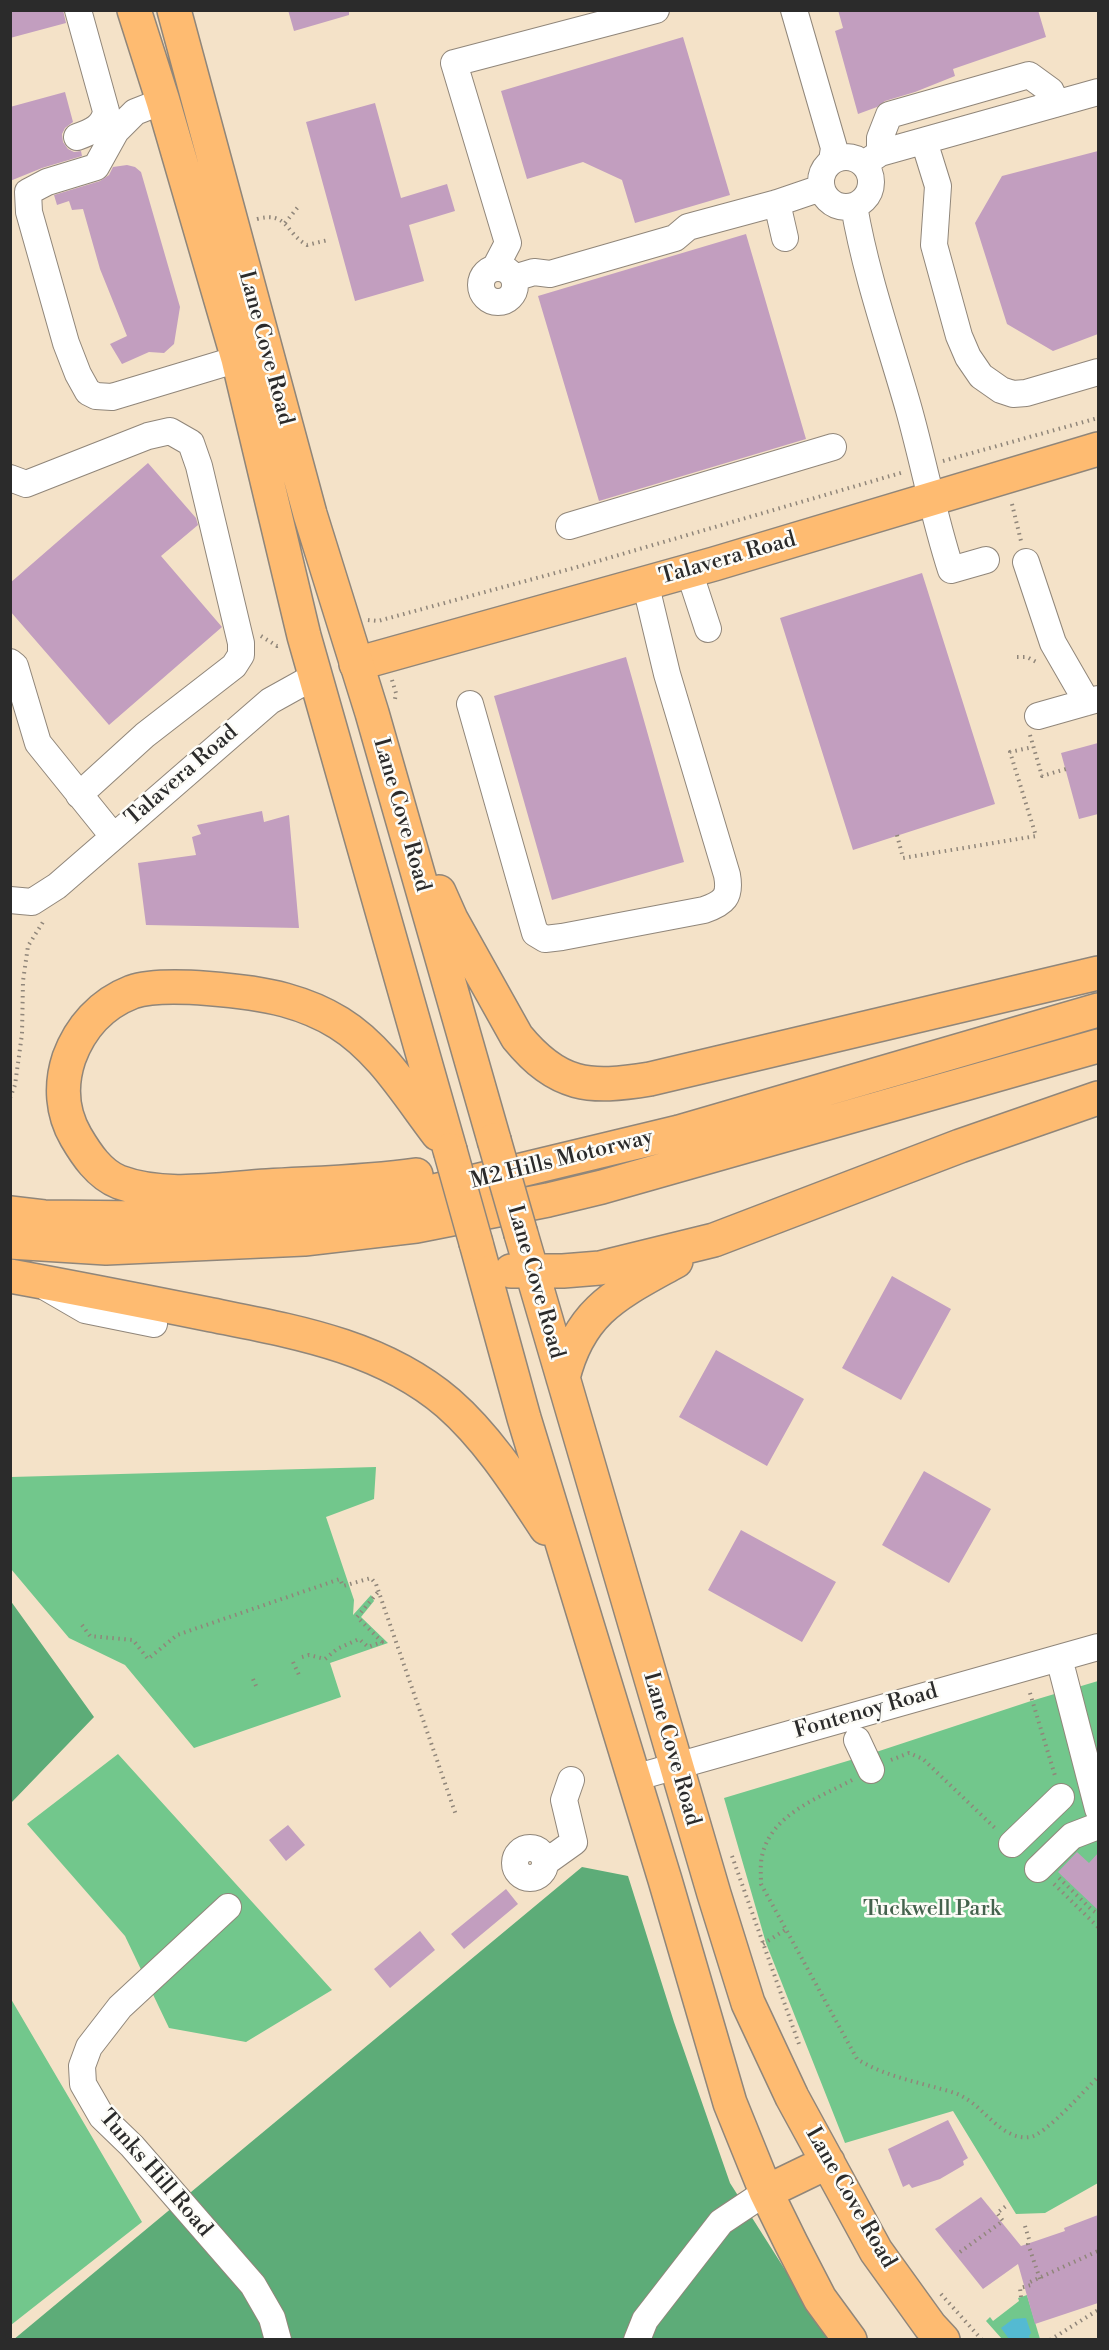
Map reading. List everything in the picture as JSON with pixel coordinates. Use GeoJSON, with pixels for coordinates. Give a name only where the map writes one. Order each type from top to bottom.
{"type":"FeatureCollection","features":[{"type":"Feature","properties":{"kind":"main road","name":"Lane Cove Road"},"geometry":{"type":"LineString","coordinates":[[134,10],[163,101],[238,359],[315,676],[450,1150],[497,1326],[730,2103],[766,2192],[820,2299],[850,2340]]}},
{"type":"Feature","properties":{"kind":"main road","name":"Lane Cove Road"},"geometry":{"type":"LineString","coordinates":[[174,10],[310,514],[371,660],[400,812],[521,1234],[747,2003],[792,2097],[876,2251],[930,2326],[943,2340]]}},
{"type":"Feature","properties":{"kind":"main road","name":"Talavera Road"},"geometry":{"type":"LineString","coordinates":[[315,676],[689,571],[1098,449]]}},
{"type":"Feature","properties":{"kind":"main road"},"geometry":{"type":"LineString","coordinates":[[400,812],[452,919],[509,1026],[538,1060],[557,1073],[577,1082],[612,1085],[650,1079],[1098,973]]}},
{"type":"Feature","properties":{"kind":"main road"},"geometry":{"type":"LineString","coordinates":[[450,1150],[374,1051],[340,1024],[320,1013],[284,1000],[221,990],[159,986],[132,992],[104,1007],[84,1027],[76,1041],[63,1083],[65,1111],[69,1124],[90,1160],[116,1181],[140,1189],[182,1191],[364,1181],[466,1170],[507,1174]]}},
{"type":"Feature","properties":{"kind":"main road","name":"M2 Hills Motorway"},"geometry":{"type":"LineString","coordinates":[[10,1213],[44,1217],[150,1218],[285,1215],[405,1198],[679,1132],[1098,1010]]}},
{"type":"Feature","properties":{"kind":"main road","name":"M2 Hills Motorway"},"geometry":{"type":"LineString","coordinates":[[10,1242],[106,1248],[207,1245],[303,1239],[416,1226],[540,1202],[602,1187],[1098,1046]]}},
{"type":"Feature","properties":{"kind":"main road"},"geometry":{"type":"LineString","coordinates":[[479,1258],[533,1270],[563,1271],[600,1268],[714,1240],[960,1146],[1098,1098]]}},
{"type":"Feature","properties":{"kind":"main road"},"geometry":{"type":"LineString","coordinates":[[563,1378],[574,1344],[598,1310],[618,1294],[714,1240]]}},
{"type":"Feature","properties":{"kind":"main road"},"geometry":{"type":"LineString","coordinates":[[22,1278],[342,1344],[400,1370],[447,1402],[482,1438],[519,1486],[569,1565]]}},
{"type":"Feature","properties":{"kind":"main road"},"geometry":{"type":"LineString","coordinates":[[766,2192],[828,2162]]}},
{"type":"Feature","properties":{"kind":"street"},"geometry":{"type":"LineString","coordinates":[[78,10],[116,116],[116,131],[96,166],[47,182],[28,192],[29,212],[66,343],[78,375],[88,392],[96,396],[112,397],[238,359]]}},
{"type":"Feature","properties":{"kind":"street"},"geometry":{"type":"LineString","coordinates":[[656,10],[454,63],[515,272],[550,274],[675,238],[688,227],[777,203],[821,188]]}},
{"type":"Feature","properties":{"kind":"street"},"geometry":{"type":"LineString","coordinates":[[794,10],[834,148],[832,160],[820,180],[825,197],[832,204],[846,208],[854,206],[867,196],[871,188],[872,158],[889,116],[1029,75],[1051,91],[1055,104]]}},
{"type":"Feature","properties":{"kind":"street"},"geometry":{"type":"LineString","coordinates":[[832,160],[843,156],[872,158],[1098,92]]}},
{"type":"Feature","properties":{"kind":"street"},"geometry":{"type":"LineString","coordinates":[[77,137],[93,132],[116,116],[135,112],[163,101]]}},
{"type":"Feature","properties":{"kind":"street"},"geometry":{"type":"LineString","coordinates":[[924,141],[938,186],[934,245],[959,336],[968,357],[981,376],[1001,390],[1013,394],[1026,393],[1098,372]]}},
{"type":"Feature","properties":{"kind":"street"},"geometry":{"type":"LineString","coordinates":[[777,203],[785,238]]}},
{"type":"Feature","properties":{"kind":"street"},"geometry":{"type":"LineString","coordinates":[[854,206],[861,247],[920,450],[937,528],[951,570],[986,560]]}},
{"type":"Feature","properties":{"kind":"street"},"geometry":{"type":"LineString","coordinates":[[10,478],[26,484],[148,436],[170,431],[191,443],[199,466],[241,643],[241,655],[234,666],[145,735],[79,795]]}},
{"type":"Feature","properties":{"kind":"street"},"geometry":{"type":"LineString","coordinates":[[570,526],[833,447]]}},
{"type":"Feature","properties":{"kind":"street"},"geometry":{"type":"LineString","coordinates":[[1024,553],[1053,643],[1093,700],[1038,716]]}},
{"type":"Feature","properties":{"kind":"street"},"geometry":{"type":"LineString","coordinates":[[689,571],[708,629]]}},
{"type":"Feature","properties":{"kind":"street"},"geometry":{"type":"LineString","coordinates":[[470,704],[535,933],[545,939],[562,937],[717,906],[727,896],[727,875],[667,674],[645,582]]}},
{"type":"Feature","properties":{"kind":"street"},"geometry":{"type":"LineString","coordinates":[[10,662],[15,666],[38,743],[113,836]]}},
{"type":"Feature","properties":{"kind":"street","name":"Talavera Road"},"geometry":{"type":"LineString","coordinates":[[10,900],[32,902],[57,886],[270,701],[315,676]]}},
{"type":"Feature","properties":{"kind":"street"},"geometry":{"type":"LineString","coordinates":[[22,1278],[86,1310],[154,1324]]}},
{"type":"Feature","properties":{"kind":"street","name":"Fontenoy Road"},"geometry":{"type":"LineString","coordinates":[[634,1778],[1098,1649]]}},
{"type":"Feature","properties":{"kind":"street"},"geometry":{"type":"LineString","coordinates":[[1059,1658],[1098,1809]]}},
{"type":"Feature","properties":{"kind":"street"},"geometry":{"type":"LineString","coordinates":[[857,1740],[872,1770]]}},
{"type":"Feature","properties":{"kind":"street"},"geometry":{"type":"LineString","coordinates":[[546,1862],[574,1842],[564,1800],[571,1780]]}},
{"type":"Feature","properties":{"kind":"street"},"geometry":{"type":"LineString","coordinates":[[1012,1844],[1061,1797]]}},
{"type":"Feature","properties":{"kind":"street"},"geometry":{"type":"LineString","coordinates":[[1045,1870],[1072,1836],[1098,1826]]}},
{"type":"Feature","properties":{"kind":"street","name":"Tunks Hill Road"},"geometry":{"type":"LineString","coordinates":[[228,1907],[120,2007],[89,2047],[82,2066],[83,2084],[102,2116],[132,2146],[253,2285],[272,2318],[278,2340]]}},
{"type":"Feature","properties":{"kind":"street"},"geometry":{"type":"LineString","coordinates":[[637,2340],[645,2320],[721,2222],[766,2192]]}},
{"type":"Feature","properties":{"kind":"path"},"geometry":{"type":"LineString","coordinates":[[285,223],[298,207]]}},
{"type":"Feature","properties":{"kind":"path"},"geometry":{"type":"LineString","coordinates":[[250,220],[268,216],[278,218],[285,223],[298,240],[307,245],[328,240]]}},
{"type":"Feature","properties":{"kind":"path"},"geometry":{"type":"LineString","coordinates":[[964,455],[1098,418]]}},
{"type":"Feature","properties":{"kind":"path"},"geometry":{"type":"LineString","coordinates":[[366,620],[378,621],[581,566],[896,475]]}},
{"type":"Feature","properties":{"kind":"path"},"geometry":{"type":"LineString","coordinates":[[1012,504],[1024,553]]}},
{"type":"Feature","properties":{"kind":"path"},"geometry":{"type":"LineString","coordinates":[[378,621],[371,660],[396,693],[393,706]]}},
{"type":"Feature","properties":{"kind":"path"},"geometry":{"type":"LineString","coordinates":[[1062,709],[1051,728],[1030,734],[1042,776],[1066,769]]}},
{"type":"Feature","properties":{"kind":"path"},"geometry":{"type":"LineString","coordinates":[[897,835],[903,858],[1036,836],[1010,752],[1033,747]]}},
{"type":"Feature","properties":{"kind":"path"},"geometry":{"type":"LineString","coordinates":[[10,1098],[15,1085],[22,1034],[23,981],[28,946],[50,911],[57,886]]}},
{"type":"Feature","properties":{"kind":"path"},"geometry":{"type":"LineString","coordinates":[[82,1625],[90,1636],[133,1640],[148,1659],[177,1635],[340,1579],[343,1586],[371,1578],[376,1584],[456,1815]]}},
{"type":"Feature","properties":{"kind":"path"},"geometry":{"type":"LineString","coordinates":[[302,1657],[309,1655],[325,1659],[337,1649],[359,1640],[368,1647],[382,1642],[357,1617],[378,1592]]}},
{"type":"Feature","properties":{"kind":"path"},"geometry":{"type":"LineString","coordinates":[[293,1662],[298,1676]]}},
{"type":"Feature","properties":{"kind":"path"},"geometry":{"type":"LineString","coordinates":[[253,1679],[257,1688]]}},
{"type":"Feature","properties":{"kind":"path"},"geometry":{"type":"LineString","coordinates":[[1030,1693],[1061,1797]]}},
{"type":"Feature","properties":{"kind":"path"},"geometry":{"type":"LineString","coordinates":[[923,1759],[909,1753],[899,1755],[793,1812],[777,1825],[762,1856],[761,1884],[785,1930],[857,2059],[874,2070],[961,2096],[976,2104],[1007,2132],[1019,2137],[1032,2137],[1043,2130],[1098,2077]]}},
{"type":"Feature","properties":{"kind":"path"},"geometry":{"type":"LineString","coordinates":[[729,1847],[802,2054]]}},
{"type":"Feature","properties":{"kind":"path"},"geometry":{"type":"LineString","coordinates":[[1045,1870],[1098,1914]]}},
{"type":"Feature","properties":{"kind":"path"},"geometry":{"type":"LineString","coordinates":[[1075,1905],[1081,1899]]}},
{"type":"Feature","properties":{"kind":"path"},"geometry":{"type":"LineString","coordinates":[[763,1944],[785,1930]]}},
{"type":"Feature","properties":{"kind":"path"},"geometry":{"type":"LineString","coordinates":[[960,2252],[1003,2222],[997,2213],[1006,2206]]}},
{"type":"Feature","properties":{"kind":"path"},"geometry":{"type":"LineString","coordinates":[[1025,2226],[1029,2239],[1028,2244],[1040,2279]]}},
{"type":"Feature","properties":{"kind":"path"},"geometry":{"type":"LineString","coordinates":[[1021,2297],[1020,2288],[1031,2285],[1030,2282],[1098,2251]]}},
{"type":"Feature","properties":{"kind":"path"},"geometry":{"type":"LineString","coordinates":[[937,2289],[982,2340]]}},
{"type":"Feature","properties":{"kind":"path"},"geometry":{"type":"LineString","coordinates":[[1050,2340],[1098,2310]]}},
{"type":"Feature","properties":{"kind":"green space"},"geometry":{"type":"Polygon","coordinates":[[[376,1467],[374,1499],[326,1517],[354,1600],[353,1615],[371,1595],[374,1601],[361,1617],[388,1643],[330,1663],[341,1697],[194,1748],[125,1665],[69,1638],[11,1569],[11,1477],[376,1467]]]}},
{"type":"Feature","properties":{"kind":"green space"},"geometry":{"type":"Polygon","coordinates":[[[10,1600],[94,1717],[11,1803],[10,1803],[10,1600]]]}},
{"type":"Feature","properties":{"kind":"green space","name":"Tuckwell Park"},"geometry":{"type":"Polygon","coordinates":[[[1098,1681],[1098,2183],[1045,2213],[1016,2214],[953,2111],[845,2143],[766,1943],[724,1798],[1098,1681]]]}},
{"type":"Feature","properties":{"kind":"green space"},"geometry":{"type":"Polygon","coordinates":[[[118,1754],[332,1990],[246,2042],[169,2028],[125,1936],[27,1824],[118,1754]]]}},
{"type":"Feature","properties":{"kind":"green space"},"geometry":{"type":"Polygon","coordinates":[[[582,1867],[628,1876],[674,2022],[730,2183],[829,2339],[13,2340],[582,1867]]]}},
{"type":"Feature","properties":{"kind":"green space"},"geometry":{"type":"Polygon","coordinates":[[[11,1999],[142,2222],[10,2325],[11,1999]]]}},
{"type":"Feature","properties":{"kind":"green space"},"geometry":{"type":"Polygon","coordinates":[[[1027,2295],[1040,2339],[1002,2339],[986,2321],[990,2317],[993,2321],[1019,2301],[1018,2298],[1027,2295]]]}},
{"type":"Feature","properties":{"kind":"water"},"geometry":{"type":"Polygon","coordinates":[[[1026,2318],[1031,2333],[1030,2339],[1009,2339],[1001,2328],[1013,2319],[1026,2318]]]}},
{"type":"Feature","properties":{"kind":"building"},"geometry":{"type":"Polygon","coordinates":[[[10,10],[63,10],[66,23],[10,38],[10,10]]]}},
{"type":"Feature","properties":{"kind":"building"},"geometry":{"type":"Polygon","coordinates":[[[288,10],[349,10],[349,15],[294,31],[288,10]]]}},
{"type":"Feature","properties":{"kind":"building"},"geometry":{"type":"Polygon","coordinates":[[[838,10],[1038,10],[1046,37],[953,69],[955,76],[885,101],[877,107],[858,114],[835,31],[843,28],[838,10]]]}},
{"type":"Feature","properties":{"kind":"building"},"geometry":{"type":"Polygon","coordinates":[[[683,37],[730,195],[635,223],[622,180],[583,162],[527,179],[501,91],[683,37]]]}},
{"type":"Feature","properties":{"kind":"building"},"geometry":{"type":"Polygon","coordinates":[[[65,92],[73,122],[65,128],[62,134],[63,142],[68,149],[74,152],[81,151],[82,156],[10,181],[10,107],[65,92]]]}},
{"type":"Feature","properties":{"kind":"building"},"geometry":{"type":"Polygon","coordinates":[[[375,103],[401,198],[447,184],[455,211],[409,225],[424,281],[355,301],[306,122],[375,103]]]}},
{"type":"Feature","properties":{"kind":"building"},"geometry":{"type":"Polygon","coordinates":[[[1098,151],[1098,334],[1053,351],[1007,324],[975,223],[1002,176],[1098,151]]]}},
{"type":"Feature","properties":{"kind":"building"},"geometry":{"type":"Polygon","coordinates":[[[127,165],[141,172],[180,307],[174,344],[164,353],[149,352],[122,364],[110,344],[127,336],[100,269],[83,209],[72,210],[69,201],[57,205],[54,195],[100,181],[109,175],[113,167],[127,165]]]}},
{"type":"Feature","properties":{"kind":"building"},"geometry":{"type":"Polygon","coordinates":[[[746,234],[806,439],[599,501],[538,296],[746,234]]]}},
{"type":"Feature","properties":{"kind":"building"},"geometry":{"type":"Polygon","coordinates":[[[148,463],[196,518],[198,525],[161,556],[222,627],[109,725],[10,611],[10,583],[148,463]]]}},
{"type":"Feature","properties":{"kind":"building"},"geometry":{"type":"Polygon","coordinates":[[[922,573],[995,804],[853,850],[780,618],[922,573]]]}},
{"type":"Feature","properties":{"kind":"building"},"geometry":{"type":"Polygon","coordinates":[[[626,657],[684,862],[552,900],[494,696],[626,657]]]}},
{"type":"Feature","properties":{"kind":"building"},"geometry":{"type":"Polygon","coordinates":[[[1098,743],[1098,814],[1079,819],[1061,753],[1098,743]]]}},
{"type":"Feature","properties":{"kind":"building"},"geometry":{"type":"Polygon","coordinates":[[[262,811],[264,822],[289,815],[299,928],[146,925],[138,863],[196,855],[192,837],[201,834],[197,825],[262,811]]]}},
{"type":"Feature","properties":{"kind":"building"},"geometry":{"type":"Polygon","coordinates":[[[892,1276],[951,1309],[901,1400],[842,1368],[892,1276]]]}},
{"type":"Feature","properties":{"kind":"building"},"geometry":{"type":"Polygon","coordinates":[[[716,1350],[804,1399],[767,1466],[679,1417],[716,1350]]]}},
{"type":"Feature","properties":{"kind":"building"},"geometry":{"type":"Polygon","coordinates":[[[924,1471],[991,1509],[949,1583],[882,1545],[924,1471]]]}},
{"type":"Feature","properties":{"kind":"building"},"geometry":{"type":"Polygon","coordinates":[[[741,1530],[836,1582],[802,1642],[708,1590],[741,1530]]]}},
{"type":"Feature","properties":{"kind":"building"},"geometry":{"type":"Polygon","coordinates":[[[288,1825],[305,1845],[286,1861],[269,1840],[288,1825]]]}},
{"type":"Feature","properties":{"kind":"building"},"geometry":{"type":"Polygon","coordinates":[[[1077,1852],[1089,1863],[1098,1853],[1098,1910],[1058,1872],[1077,1852]]]}},
{"type":"Feature","properties":{"kind":"building"},"geometry":{"type":"Polygon","coordinates":[[[506,1889],[518,1904],[464,1949],[451,1934],[506,1889]]]}},
{"type":"Feature","properties":{"kind":"building"},"geometry":{"type":"Polygon","coordinates":[[[420,1931],[435,1950],[390,1988],[374,1969],[420,1931]]]}},
{"type":"Feature","properties":{"kind":"building"},"geometry":{"type":"Polygon","coordinates":[[[948,2120],[968,2158],[963,2161],[964,2165],[940,2179],[912,2188],[909,2184],[903,2187],[888,2149],[948,2120]]]}},
{"type":"Feature","properties":{"kind":"building"},"geometry":{"type":"Polygon","coordinates":[[[981,2197],[1021,2246],[1065,2231],[1064,2228],[1098,2215],[1098,2303],[1035,2324],[1018,2264],[983,2289],[935,2229],[981,2197]]]}}]}
